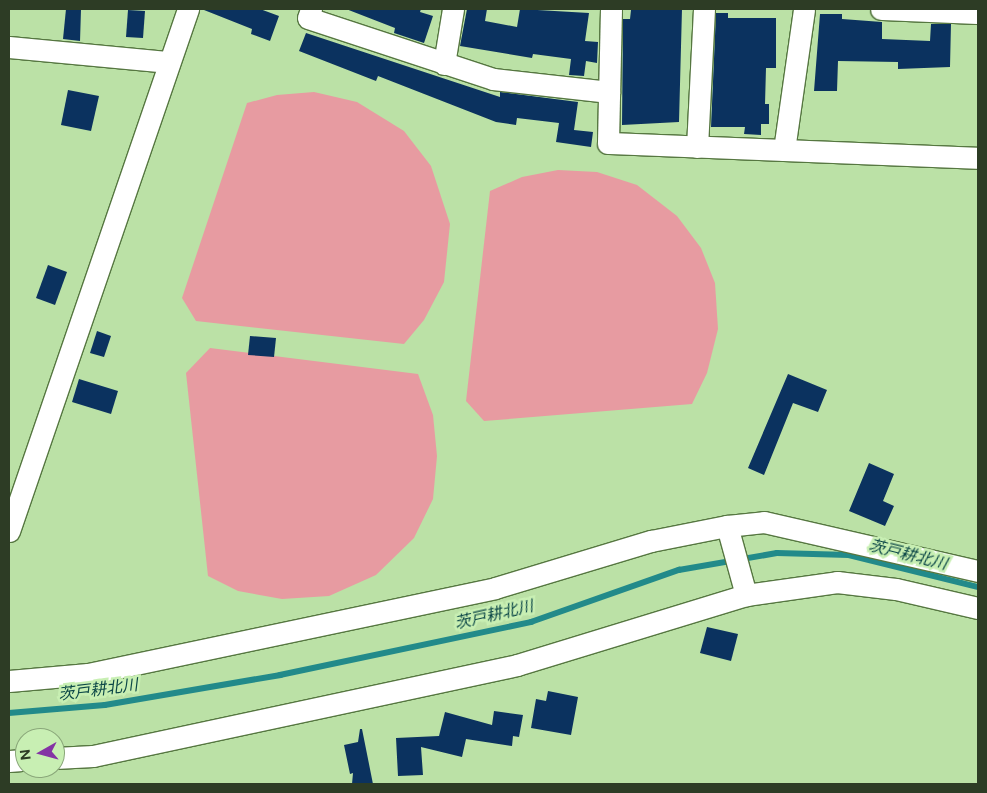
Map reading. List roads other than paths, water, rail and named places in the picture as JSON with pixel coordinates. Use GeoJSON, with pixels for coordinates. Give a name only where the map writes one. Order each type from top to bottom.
{"type":"FeatureCollection","features":[{"type":"Feature","properties":{"kind":"street"},"geometry":{"type":"LineString","coordinates":[[9,531],[188,9]]}},
{"type":"Feature","properties":{"kind":"street"},"geometry":{"type":"LineString","coordinates":[[312,9],[308,18],[493,79],[609,92]]}},
{"type":"Feature","properties":{"kind":"street"},"geometry":{"type":"LineString","coordinates":[[444,64],[454,9]]}},
{"type":"Feature","properties":{"kind":"street"},"geometry":{"type":"LineString","coordinates":[[612,9],[608,143],[978,158]]}},
{"type":"Feature","properties":{"kind":"street"},"geometry":{"type":"LineString","coordinates":[[697,147],[704,9]]}},
{"type":"Feature","properties":{"kind":"street"},"geometry":{"type":"LineString","coordinates":[[784,150],[804,9]]}},
{"type":"Feature","properties":{"kind":"street"},"geometry":{"type":"LineString","coordinates":[[881,9],[978,13]]}},
{"type":"Feature","properties":{"kind":"street"},"geometry":{"type":"LineString","coordinates":[[9,47],[169,62]]}},
{"type":"Feature","properties":{"kind":"street"},"geometry":{"type":"LineString","coordinates":[[9,681],[88,674],[485,590],[651,541],[727,526],[764,522],[978,571]]}},
{"type":"Feature","properties":{"kind":"street"},"geometry":{"type":"LineString","coordinates":[[727,526],[746,596]]}},
{"type":"Feature","properties":{"kind":"street"},"geometry":{"type":"LineString","coordinates":[[65,757],[93,756],[517,665],[746,596],[837,582],[896,589],[978,608]]}},
{"type":"Feature","properties":{"kind":"waterway","name":"茨戸耕北川"},"geometry":{"type":"LineString","coordinates":[[9,713],[105,705],[280,675],[531,622],[679,570],[777,553],[849,555],[978,587]]}}]}
